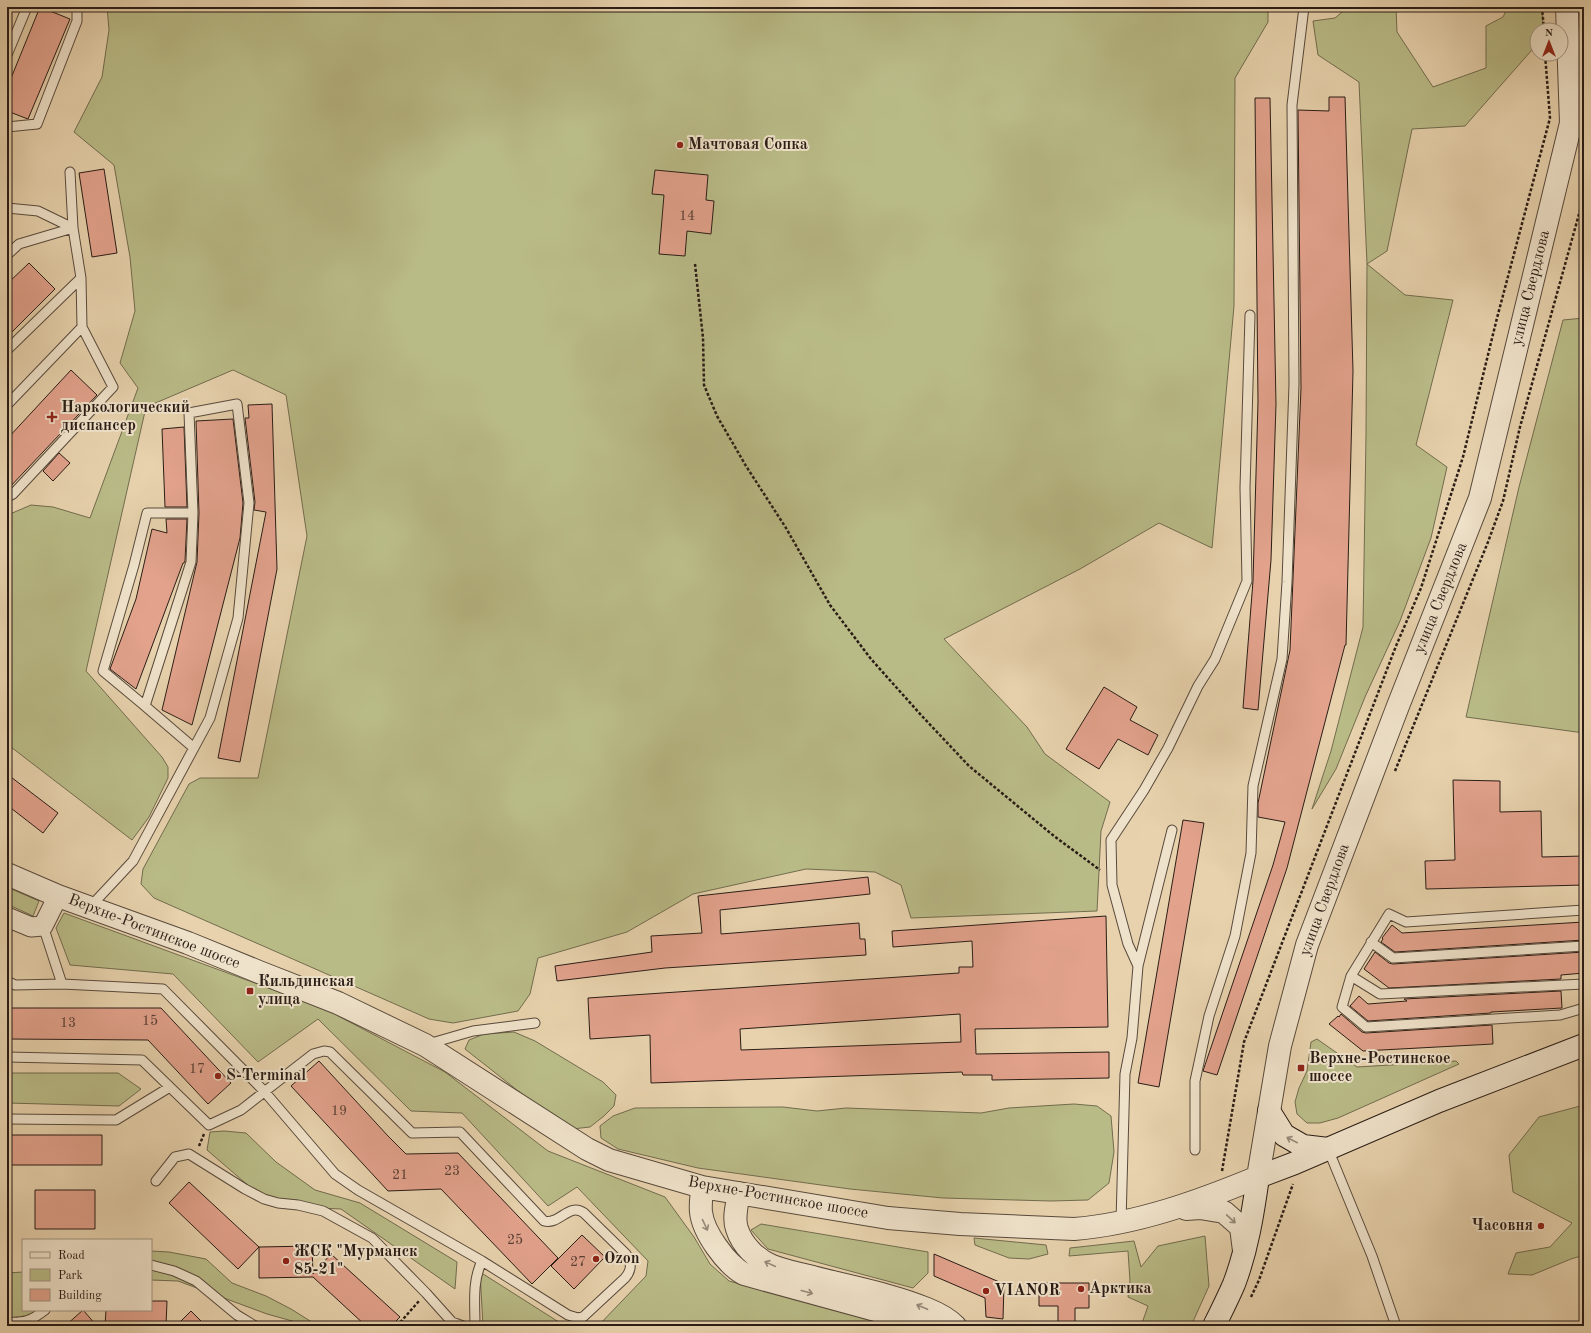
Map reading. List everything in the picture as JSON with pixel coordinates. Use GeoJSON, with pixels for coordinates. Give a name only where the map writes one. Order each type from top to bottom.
{"type":"FeatureCollection","features":[{"type":"Feature","properties":{"kind":"street","name":"улица Свердлова"},"geometry":{"type":"LineString","coordinates":[[1214,1326],[1234,1284],[1253,1215],[1280,1046],[1307,945],[1398,706],[1480,498],[1577,116],[1567,7]]}},
{"type":"Feature","properties":{"kind":"street","name":"Верхне-Ростинское шоссе"},"geometry":{"type":"LineString","coordinates":[[7,874],[58,896],[188,943],[338,1003],[425,1045],[587,1149],[608,1160],[702,1187],[888,1218],[960,1224],[1074,1229],[1093,1228],[1121,1222],[1167,1210],[1218,1194],[1295,1163],[1439,1101],[1584,1045]]}},
{"type":"Feature","properties":{"kind":"street"},"geometry":{"type":"LineString","coordinates":[[7,916],[31,927],[43,926],[58,896]]}},
{"type":"Feature","properties":{"kind":"street"},"geometry":{"type":"LineString","coordinates":[[1269,1111],[1284,1135],[1303,1146],[1328,1149]]}},
{"type":"Feature","properties":{"kind":"street"},"geometry":{"type":"LineString","coordinates":[[702,1187],[700,1211],[703,1222],[721,1254],[735,1269],[744,1274],[908,1319],[923,1326]]}},
{"type":"Feature","properties":{"kind":"street"},"geometry":{"type":"LineString","coordinates":[[739,1193],[736,1210],[737,1230],[750,1250],[771,1266],[912,1303],[941,1315],[955,1326]]}},
{"type":"Feature","properties":{"kind":"street"},"geometry":{"type":"LineString","coordinates":[[1167,1210],[1200,1208],[1224,1212],[1241,1228],[1244,1251]]}},
{"type":"Feature","properties":{"kind":"lane"},"geometry":{"type":"LineString","coordinates":[[7,55],[27,7]]}},
{"type":"Feature","properties":{"kind":"lane"},"geometry":{"type":"LineString","coordinates":[[7,127],[37,124],[77,21],[77,7]]}},
{"type":"Feature","properties":{"kind":"lane"},"geometry":{"type":"LineString","coordinates":[[1195,1150],[1195,1081],[1209,1016],[1236,936],[1251,853],[1253,786],[1282,659],[1287,582],[1294,384],[1292,105],[1304,7]]}},
{"type":"Feature","properties":{"kind":"lane"},"geometry":{"type":"LineString","coordinates":[[7,497],[13,494],[113,387],[82,327],[81,278],[73,228],[70,172]]}},
{"type":"Feature","properties":{"kind":"lane"},"geometry":{"type":"LineString","coordinates":[[7,208],[38,210],[73,228]]}},
{"type":"Feature","properties":{"kind":"lane"},"geometry":{"type":"LineString","coordinates":[[7,255],[18,244],[73,228]]}},
{"type":"Feature","properties":{"kind":"lane"},"geometry":{"type":"LineString","coordinates":[[7,350],[81,278]]}},
{"type":"Feature","properties":{"kind":"lane"},"geometry":{"type":"LineString","coordinates":[[1138,966],[1128,944],[1112,885],[1111,840],[1148,784],[1168,748],[1198,686],[1215,659],[1247,581],[1245,488],[1250,315]]}},
{"type":"Feature","properties":{"kind":"lane"},"geometry":{"type":"LineString","coordinates":[[7,405],[82,327]]}},
{"type":"Feature","properties":{"kind":"lane"},"geometry":{"type":"LineString","coordinates":[[90,907],[133,861],[210,718],[238,618],[249,503],[237,404],[189,413],[193,513],[191,562],[145,706]]}},
{"type":"Feature","properties":{"kind":"lane"},"geometry":{"type":"LineString","coordinates":[[193,513],[147,513],[134,565],[103,671],[194,748]]}},
{"type":"Feature","properties":{"kind":"lane"},"geometry":{"type":"LineString","coordinates":[[1121,1222],[1125,1074],[1132,1038],[1138,966],[1172,830]]}},
{"type":"Feature","properties":{"kind":"lane"},"geometry":{"type":"LineString","coordinates":[[1584,910],[1406,922],[1389,914],[1351,976],[1342,1007],[1366,1027],[1560,1015],[1584,1008]]}},
{"type":"Feature","properties":{"kind":"lane"},"geometry":{"type":"LineString","coordinates":[[43,926],[62,984]]}},
{"type":"Feature","properties":{"kind":"lane"},"geometry":{"type":"LineString","coordinates":[[1371,942],[1393,958],[1584,946]]}},
{"type":"Feature","properties":{"kind":"lane"},"geometry":{"type":"LineString","coordinates":[[1351,976],[1380,994],[1584,984]]}},
{"type":"Feature","properties":{"kind":"lane"},"geometry":{"type":"LineString","coordinates":[[7,981],[16,985],[62,984],[163,989],[264,1091],[335,1174],[358,1190],[482,1261],[568,1315],[578,1318],[588,1314],[626,1278],[629,1273],[631,1266],[630,1260],[626,1254],[581,1210],[573,1210],[553,1222],[544,1221],[460,1132],[412,1133],[330,1052],[324,1051],[313,1054],[264,1091],[241,1110],[209,1125],[142,1060],[7,1057]]}},
{"type":"Feature","properties":{"kind":"lane"},"geometry":{"type":"LineString","coordinates":[[425,1045],[473,1031],[535,1023]]}},
{"type":"Feature","properties":{"kind":"lane"},"geometry":{"type":"LineString","coordinates":[[7,1119],[116,1120],[170,1087]]}},
{"type":"Feature","properties":{"kind":"lane"},"geometry":{"type":"LineString","coordinates":[[1328,1149],[1372,1256],[1396,1326]]}},
{"type":"Feature","properties":{"kind":"lane"},"geometry":{"type":"LineString","coordinates":[[156,1181],[175,1157],[189,1154],[245,1189],[264,1199],[323,1211],[372,1238],[452,1322],[463,1326]]}},
{"type":"Feature","properties":{"kind":"lane"},"geometry":{"type":"LineString","coordinates":[[474,1326],[475,1283],[476,1275],[482,1261]]}},
{"type":"Feature","properties":{"kind":"lane"},"geometry":{"type":"LineString","coordinates":[[152,1265],[174,1271],[196,1281],[236,1315],[255,1326]]}},
{"type":"Feature","properties":{"kind":"lane"},"geometry":{"type":"LineString","coordinates":[[7,1322],[22,1323],[35,1318],[44,1311]]}},
{"type":"Feature","properties":{"kind":"path"},"geometry":{"type":"LineString","coordinates":[[1542,7],[1543,22]]}},
{"type":"Feature","properties":{"kind":"path"},"geometry":{"type":"LineString","coordinates":[[1218,1194],[1244,1042],[1396,646],[1421,588],[1463,457],[1497,318],[1550,118],[1546,62]]}},
{"type":"Feature","properties":{"kind":"path"},"geometry":{"type":"LineString","coordinates":[[695,264],[703,338],[704,385],[717,416],[746,466],[786,528],[830,605],[876,664],[920,715],[969,766],[1054,836],[1099,869],[1112,885]]}},
{"type":"Feature","properties":{"kind":"path"},"geometry":{"type":"LineString","coordinates":[[194,1156],[209,1125]]}},
{"type":"Feature","properties":{"kind":"path"},"geometry":{"type":"LineString","coordinates":[[1249,1300],[1259,1280],[1294,1181],[1295,1163]]}},
{"type":"Feature","properties":{"kind":"path"},"geometry":{"type":"LineString","coordinates":[[397,1326],[409,1313]]}},
{"type":"Feature","properties":{"kind":"green space"},"geometry":{"type":"Polygon","coordinates":[[[107,7],[1268,7],[1268,22],[1235,78],[1234,306],[1212,548],[1159,523],[1080,569],[944,639],[1027,727],[1045,754],[1110,802],[1101,831],[1097,911],[911,918],[901,885],[875,872],[806,869],[693,894],[627,932],[538,958],[530,994],[518,1011],[453,1023],[429,1019],[154,898],[141,884],[143,869],[189,784],[200,778],[258,778],[307,536],[286,395],[233,370],[146,407],[86,671],[162,757],[168,767],[168,778],[149,817],[132,840],[7,744],[7,517],[10,514],[31,505],[53,507],[90,518],[138,388],[120,363],[135,311],[130,257],[114,165],[74,132],[102,77],[109,30],[107,7]]]}},
{"type":"Feature","properties":{"kind":"green space"},"geometry":{"type":"Polygon","coordinates":[[[1348,7],[1396,7],[1397,32],[1433,87],[1486,68],[1486,26],[1503,17],[1508,7],[1542,7],[1543,22],[1529,22],[1529,53],[1465,126],[1412,129],[1387,251],[1367,264],[1359,82],[1318,55],[1313,21],[1335,18],[1348,7]]]}},
{"type":"Feature","properties":{"kind":"green space"},"geometry":{"type":"Polygon","coordinates":[[[1367,264],[1405,295],[1453,300],[1416,445],[1447,467],[1431,538],[1400,621],[1365,697],[1336,769],[1312,809],[1331,751],[1363,627],[1367,264]]]}},
{"type":"Feature","properties":{"kind":"green space"},"geometry":{"type":"Polygon","coordinates":[[[1584,318],[1584,733],[1466,717],[1519,487],[1563,320],[1584,318]]]}},
{"type":"Feature","properties":{"kind":"green space"},"geometry":{"type":"Polygon","coordinates":[[[7,887],[39,901],[33,916],[7,904],[7,887]]]}},
{"type":"Feature","properties":{"kind":"green space"},"geometry":{"type":"Polygon","coordinates":[[[64,913],[323,1008],[445,1072],[548,1151],[665,1197],[694,1237],[710,1264],[729,1281],[892,1326],[598,1326],[646,1276],[648,1261],[577,1187],[548,1206],[462,1113],[411,1111],[318,1019],[258,1062],[173,974],[70,965],[56,928],[64,913]]]}},
{"type":"Feature","properties":{"kind":"green space"},"geometry":{"type":"Polygon","coordinates":[[[514,1032],[535,1041],[603,1082],[616,1095],[614,1106],[590,1127],[572,1129],[541,1109],[465,1049],[469,1040],[484,1034],[514,1032]]]}},
{"type":"Feature","properties":{"kind":"green space"},"geometry":{"type":"Polygon","coordinates":[[[1317,1039],[1357,1067],[1456,1061],[1459,1064],[1338,1118],[1320,1123],[1307,1123],[1297,1114],[1295,1102],[1299,1088],[1307,1071],[1311,1042],[1317,1039]]]}},
{"type":"Feature","properties":{"kind":"green space"},"geometry":{"type":"Polygon","coordinates":[[[7,1073],[118,1073],[141,1089],[119,1106],[7,1103],[7,1073]]]}},
{"type":"Feature","properties":{"kind":"green space"},"geometry":{"type":"Polygon","coordinates":[[[1074,1104],[1097,1106],[1111,1116],[1114,1152],[1109,1183],[1088,1200],[1051,1201],[943,1198],[850,1189],[698,1168],[618,1149],[601,1138],[600,1126],[613,1116],[635,1108],[783,1107],[817,1111],[846,1108],[981,1113],[1009,1108],[1074,1104]]]}},
{"type":"Feature","properties":{"kind":"green space"},"geometry":{"type":"Polygon","coordinates":[[[1584,1105],[1584,1255],[1532,1275],[1508,1274],[1516,1253],[1550,1247],[1572,1223],[1513,1192],[1509,1155],[1539,1117],[1584,1105]]]}},
{"type":"Feature","properties":{"kind":"green space"},"geometry":{"type":"Polygon","coordinates":[[[224,1131],[246,1133],[276,1162],[315,1190],[360,1203],[457,1262],[455,1289],[341,1209],[272,1206],[207,1150],[210,1132],[224,1131]]]}},
{"type":"Feature","properties":{"kind":"green space"},"geometry":{"type":"Polygon","coordinates":[[[761,1224],[928,1252],[928,1273],[913,1288],[768,1249],[751,1230],[761,1224]]]}},
{"type":"Feature","properties":{"kind":"green space"},"geometry":{"type":"Polygon","coordinates":[[[1205,1236],[1209,1286],[1191,1326],[1141,1326],[1148,1306],[1128,1297],[1130,1281],[1128,1251],[1069,1256],[1070,1248],[1134,1241],[1141,1267],[1158,1246],[1205,1236]]]}},
{"type":"Feature","properties":{"kind":"green space"},"geometry":{"type":"Polygon","coordinates":[[[974,1238],[1046,1245],[1048,1254],[1029,1259],[1009,1258],[975,1245],[974,1238]]]}},
{"type":"Feature","properties":{"kind":"green space"},"geometry":{"type":"Polygon","coordinates":[[[152,1251],[169,1252],[206,1259],[232,1283],[266,1296],[315,1324],[303,1324],[267,1314],[178,1281],[152,1280],[152,1251]]]}},
{"type":"Feature","properties":{"kind":"green space"},"geometry":{"type":"Polygon","coordinates":[[[22,1272],[22,1311],[37,1311],[7,1326],[7,1273],[22,1272]]]}},
{"type":"Feature","properties":{"kind":"green space"},"geometry":{"type":"Polygon","coordinates":[[[480,1272],[565,1326],[483,1326],[480,1272]]]}},
{"type":"Feature","properties":{"kind":"building"},"geometry":{"type":"Polygon","coordinates":[[[40,7],[70,19],[28,119],[7,111],[7,88],[40,7]]]}},
{"type":"Feature","properties":{"kind":"building"},"geometry":{"type":"Polygon","coordinates":[[[1329,97],[1345,97],[1353,371],[1346,645],[1287,868],[1217,1075],[1203,1071],[1273,865],[1285,822],[1258,817],[1258,803],[1290,650],[1301,388],[1298,110],[1329,111],[1329,97]]]}},
{"type":"Feature","properties":{"kind":"building"},"geometry":{"type":"Polygon","coordinates":[[[1255,98],[1270,98],[1276,404],[1271,560],[1258,710],[1243,708],[1253,581],[1258,402],[1255,98]]]}},
{"type":"Feature","properties":{"kind":"building"},"geometry":{"type":"Polygon","coordinates":[[[104,169],[117,253],[92,257],[79,173],[104,169]]]}},
{"type":"Feature","properties":{"kind":"building"},"geometry":{"type":"Polygon","coordinates":[[[655,170],[708,175],[706,200],[714,201],[711,234],[687,231],[685,256],[659,254],[664,195],[652,194],[655,170]]]}},
{"type":"Feature","properties":{"kind":"building"},"geometry":{"type":"Polygon","coordinates":[[[29,263],[55,289],[7,337],[7,284],[29,263]]]}},
{"type":"Feature","properties":{"kind":"building","name":"Наркологический диспансер"},"geometry":{"type":"Polygon","coordinates":[[[71,370],[97,395],[7,490],[7,439],[71,370]]]}},
{"type":"Feature","properties":{"kind":"building"},"geometry":{"type":"Polygon","coordinates":[[[272,404],[277,569],[240,762],[218,758],[266,512],[254,510],[255,502],[245,418],[249,418],[248,405],[272,404]]]}},
{"type":"Feature","properties":{"kind":"building"},"geometry":{"type":"Polygon","coordinates":[[[233,419],[243,503],[240,538],[192,725],[162,710],[197,562],[199,513],[196,421],[233,419]]]}},
{"type":"Feature","properties":{"kind":"building"},"geometry":{"type":"Polygon","coordinates":[[[184,427],[187,507],[165,507],[162,429],[184,427]]]}},
{"type":"Feature","properties":{"kind":"building"},"geometry":{"type":"Polygon","coordinates":[[[59,453],[70,463],[53,481],[43,471],[59,453]]]}},
{"type":"Feature","properties":{"kind":"building"},"geometry":{"type":"Polygon","coordinates":[[[166,519],[187,519],[185,561],[136,689],[110,669],[136,599],[152,529],[167,533],[166,519]]]}},
{"type":"Feature","properties":{"kind":"building"},"geometry":{"type":"Polygon","coordinates":[[[1104,687],[1137,707],[1130,720],[1158,735],[1148,755],[1118,739],[1099,769],[1066,749],[1104,687]]]}},
{"type":"Feature","properties":{"kind":"building"},"geometry":{"type":"Polygon","coordinates":[[[7,774],[58,813],[43,833],[7,805],[7,774]]]}},
{"type":"Feature","properties":{"kind":"building"},"geometry":{"type":"Polygon","coordinates":[[[1453,780],[1500,781],[1500,812],[1541,811],[1542,857],[1584,856],[1584,885],[1426,889],[1425,861],[1455,860],[1453,780]]]}},
{"type":"Feature","properties":{"kind":"building"},"geometry":{"type":"Polygon","coordinates":[[[1183,820],[1204,823],[1159,1087],[1138,1083],[1183,820]]]}},
{"type":"Feature","properties":{"kind":"building"},"geometry":{"type":"Polygon","coordinates":[[[868,877],[870,894],[720,910],[721,934],[859,923],[860,939],[865,939],[866,955],[665,968],[557,981],[555,966],[652,952],[651,936],[702,933],[698,896],[868,877]]]}},
{"type":"Feature","properties":{"kind":"building"},"geometry":{"type":"Polygon","coordinates":[[[1106,916],[1108,1027],[975,1029],[976,1054],[1109,1052],[1109,1078],[992,1080],[992,1075],[963,1075],[962,1072],[651,1083],[650,1035],[590,1039],[588,998],[959,973],[959,967],[973,967],[972,941],[893,947],[892,931],[1106,916]],[[960,1014],[740,1029],[741,1050],[961,1042],[960,1014]]]}},
{"type":"Feature","properties":{"kind":"building"},"geometry":{"type":"Polygon","coordinates":[[[1584,922],[1584,940],[1395,952],[1381,942],[1383,939],[1382,938],[1392,925],[1402,933],[1584,922]]]}},
{"type":"Feature","properties":{"kind":"building"},"geometry":{"type":"Polygon","coordinates":[[[1375,952],[1389,963],[1393,964],[1584,952],[1584,973],[1561,975],[1561,979],[1389,988],[1364,969],[1375,952]]]}},
{"type":"Feature","properties":{"kind":"building"},"geometry":{"type":"Polygon","coordinates":[[[1561,991],[1562,1008],[1368,1021],[1350,1006],[1359,996],[1368,1004],[1407,1001],[1404,999],[1561,991]]]}},
{"type":"Feature","properties":{"kind":"building"},"geometry":{"type":"Polygon","coordinates":[[[7,1008],[161,1008],[231,1083],[208,1104],[148,1040],[7,1039],[7,1008]]]}},
{"type":"Feature","properties":{"kind":"building"},"geometry":{"type":"Polygon","coordinates":[[[1341,1014],[1362,1032],[1366,1033],[1492,1025],[1493,1044],[1363,1051],[1329,1024],[1341,1014]]]}},
{"type":"Feature","properties":{"kind":"building"},"geometry":{"type":"Polygon","coordinates":[[[319,1061],[406,1154],[458,1153],[558,1258],[532,1284],[441,1189],[388,1191],[291,1086],[319,1061]]]}},
{"type":"Feature","properties":{"kind":"building"},"geometry":{"type":"Polygon","coordinates":[[[7,1135],[102,1135],[102,1165],[7,1165],[7,1135]]]}},
{"type":"Feature","properties":{"kind":"building"},"geometry":{"type":"Polygon","coordinates":[[[189,1182],[259,1247],[238,1269],[169,1203],[189,1182]]]}},
{"type":"Feature","properties":{"kind":"building"},"geometry":{"type":"Polygon","coordinates":[[[35,1190],[95,1190],[95,1229],[35,1229],[35,1190]]]}},
{"type":"Feature","properties":{"kind":"building"},"geometry":{"type":"Polygon","coordinates":[[[582,1235],[605,1257],[574,1289],[551,1266],[582,1235]]]}},
{"type":"Feature","properties":{"kind":"building"},"geometry":{"type":"Polygon","coordinates":[[[312,1246],[313,1274],[331,1254],[400,1317],[391,1326],[366,1326],[313,1277],[259,1278],[259,1247],[312,1246]]]}},
{"type":"Feature","properties":{"kind":"building","name":"VIANOR"},"geometry":{"type":"Polygon","coordinates":[[[934,1254],[1004,1284],[1003,1319],[986,1317],[985,1298],[934,1276],[934,1254]]]}},
{"type":"Feature","properties":{"kind":"building"},"geometry":{"type":"Polygon","coordinates":[[[1039,1283],[1089,1283],[1089,1308],[1075,1308],[1075,1326],[1058,1326],[1058,1306],[1039,1306],[1039,1283]]]}},
{"type":"Feature","properties":{"kind":"building"},"geometry":{"type":"Polygon","coordinates":[[[152,1301],[167,1301],[166,1326],[105,1326],[106,1311],[152,1311],[152,1301]]]}},
{"type":"Feature","properties":{"kind":"building"},"geometry":{"type":"Polygon","coordinates":[[[82,1311],[84,1311],[97,1326],[65,1326],[82,1311]]]}},
{"type":"Feature","properties":{"kind":"building"},"geometry":{"type":"Polygon","coordinates":[[[191,1311],[206,1326],[176,1326],[191,1311]]]}},
{"type":"Feature","properties":{"kind":"place","name":"Мачтовая Сопка"},"geometry":{"type":"Point","coordinates":[680,145]}},
{"type":"Feature","properties":{"kind":"place","name":"Наркологический диспансер"},"geometry":{"type":"Point","coordinates":[52,417]}},
{"type":"Feature","properties":{"kind":"place","name":"Кильдинская улица"},"geometry":{"type":"Point","coordinates":[250,991]}},
{"type":"Feature","properties":{"kind":"place","name":"Верхне-Ростинское шоссе"},"geometry":{"type":"Point","coordinates":[1301,1068]}},
{"type":"Feature","properties":{"kind":"place","name":"S-Terminal"},"geometry":{"type":"Point","coordinates":[218,1076]}},
{"type":"Feature","properties":{"kind":"place","name":"Часовня"},"geometry":{"type":"Point","coordinates":[1541,1226]}},
{"type":"Feature","properties":{"kind":"place","name":"Ozon"},"geometry":{"type":"Point","coordinates":[596,1259]}},
{"type":"Feature","properties":{"kind":"place","name":"ЖСК \"Мурманск 85-21\""},"geometry":{"type":"Point","coordinates":[286,1261]}},
{"type":"Feature","properties":{"kind":"place","name":"Арктика"},"geometry":{"type":"Point","coordinates":[1081,1289]}},
{"type":"Feature","properties":{"kind":"place","name":"VIANOR"},"geometry":{"type":"Point","coordinates":[986,1291]}}]}
